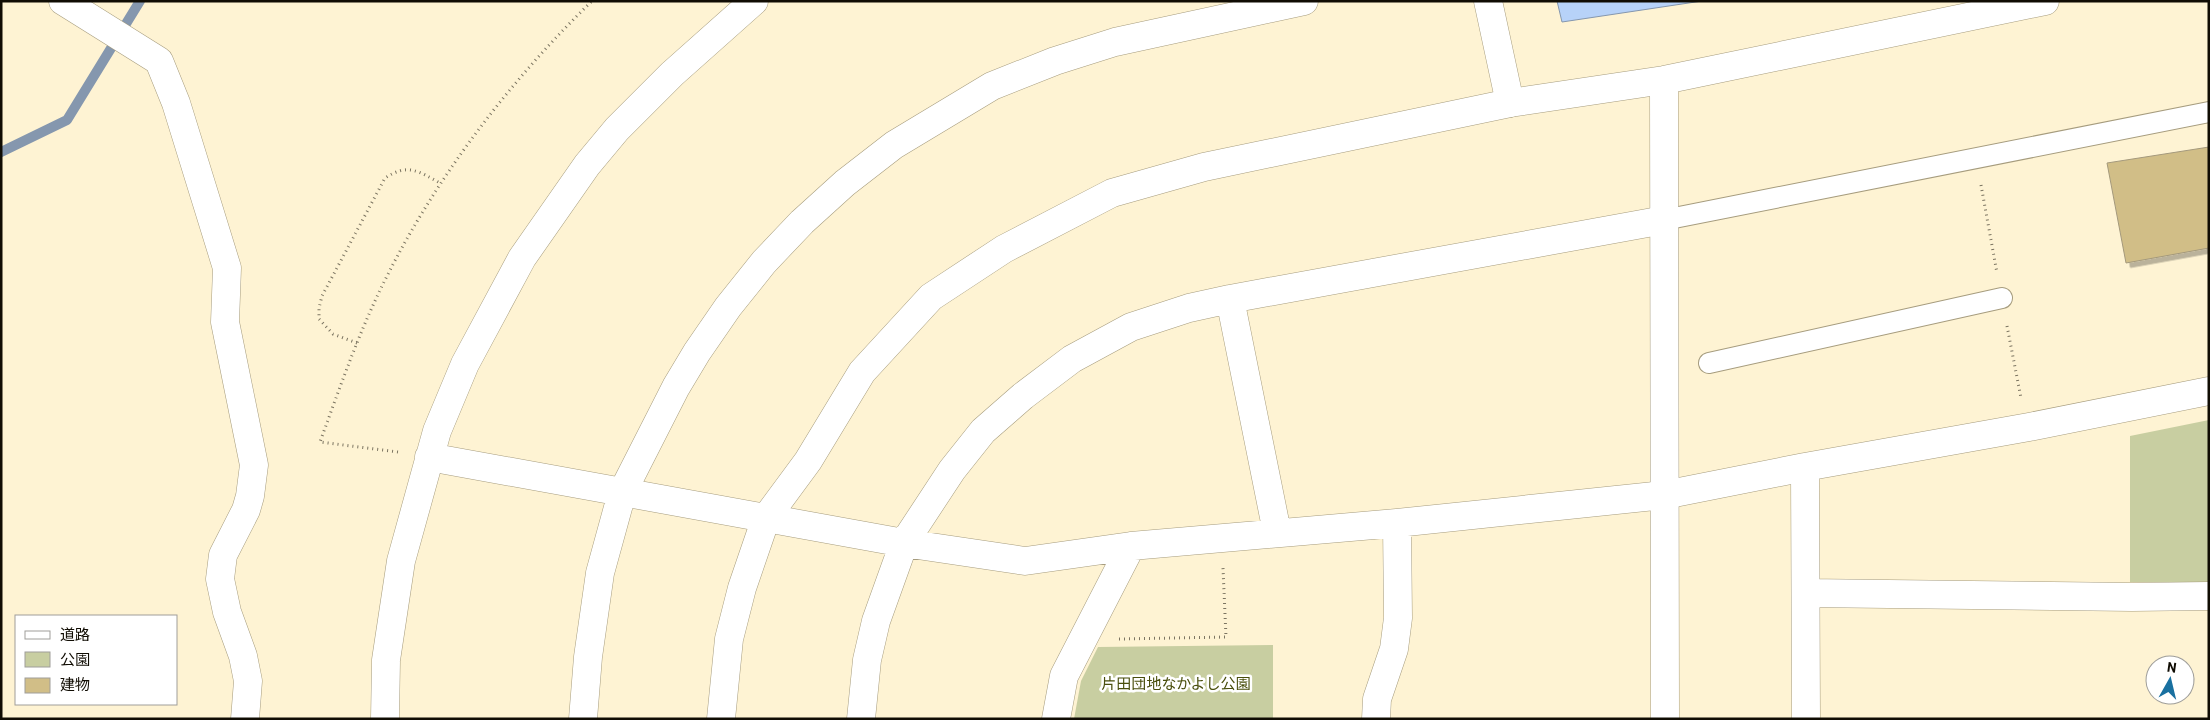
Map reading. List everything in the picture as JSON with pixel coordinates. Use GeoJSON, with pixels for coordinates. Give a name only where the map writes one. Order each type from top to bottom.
{"type":"FeatureCollection","features":[{"type":"Feature","properties":{"kind":"street"},"geometry":{"type":"LineString","coordinates":[[63,1],[159,61],[176,103],[227,268],[225,322],[254,465],[246,510],[223,555],[220,579],[227,612],[243,656],[248,681],[245,719]]}},
{"type":"Feature","properties":{"kind":"street"},"geometry":{"type":"LineString","coordinates":[[385,719],[386,660],[401,561],[437,431],[465,364],[522,258],[564,197],[617,129],[672,74],[754,1]]}},
{"type":"Feature","properties":{"kind":"street"},"geometry":{"type":"LineString","coordinates":[[583,719],[588,657],[600,573],[622,493],[676,387],[697,352],[728,307],[764,262],[802,222],[845,183],[894,145],[992,86],[1055,61],[1115,42],[1304,1]]}},
{"type":"Feature","properties":{"kind":"street"},"geometry":{"type":"LineString","coordinates":[[1488,1],[1510,104]]}},
{"type":"Feature","properties":{"kind":"street"},"geometry":{"type":"LineString","coordinates":[[722,719],[729,639],[742,588],[766,518],[808,461],[862,372],[931,297],[1004,249],[1112,193],[1204,167],[1510,104],[1664,80],[2045,1]]}},
{"type":"Feature","properties":{"kind":"street"},"geometry":{"type":"LineString","coordinates":[[1664,80],[1665,719]]}},
{"type":"Feature","properties":{"kind":"street"},"geometry":{"type":"LineString","coordinates":[[861,719],[867,660],[876,621],[904,543],[952,470],[983,430],[1065,364],[1131,327],[1189,308],[1664,220]]}},
{"type":"Feature","properties":{"kind":"street"},"geometry":{"type":"LineString","coordinates":[[1230,299],[1278,532]]}},
{"type":"Feature","properties":{"kind":"street"},"geometry":{"type":"LineString","coordinates":[[429,456],[622,493],[904,543],[1025,561],[1131,546],[1664,495],[1805,467],[2029,427],[2209,391]]}},
{"type":"Feature","properties":{"kind":"street"},"geometry":{"type":"LineString","coordinates":[[1805,467],[1806,719]]}},
{"type":"Feature","properties":{"kind":"street"},"geometry":{"type":"LineString","coordinates":[[1376,719],[1376,699],[1394,649],[1398,618],[1397,522]]}},
{"type":"Feature","properties":{"kind":"street"},"geometry":{"type":"LineString","coordinates":[[1056,719],[1064,676],[1131,546]]}},
{"type":"Feature","properties":{"kind":"street"},"geometry":{"type":"LineString","coordinates":[[1806,593],[2132,598],[2209,596]]}},
{"type":"Feature","properties":{"kind":"lane"},"geometry":{"type":"LineString","coordinates":[[1664,220],[2209,112]]}},
{"type":"Feature","properties":{"kind":"lane"},"geometry":{"type":"LineString","coordinates":[[1709,363],[2002,298]]}},
{"type":"Feature","properties":{"kind":"path"},"geometry":{"type":"LineString","coordinates":[[429,456],[320,442],[357,342],[385,280],[440,183],[514,86],[592,1]]}},
{"type":"Feature","properties":{"kind":"path"},"geometry":{"type":"LineString","coordinates":[[357,342],[333,334],[319,319],[318,308],[322,296],[384,178],[396,171],[407,169],[417,170],[440,183]]}},
{"type":"Feature","properties":{"kind":"path"},"geometry":{"type":"LineString","coordinates":[[1082,639],[1226,637],[1221,538]]}},
{"type":"Feature","properties":{"kind":"green space"},"geometry":{"type":"Polygon","coordinates":[[[2209,420],[2209,582],[2130,582],[2130,436],[2209,420]]]}},
{"type":"Feature","properties":{"kind":"green space","name":"片田団地なかよし公園"},"geometry":{"type":"Polygon","coordinates":[[[1273,645],[1273,719],[1074,719],[1081,681],[1098,647],[1273,645]]]}},
{"type":"Feature","properties":{"kind":"water"},"geometry":{"type":"Polygon","coordinates":[[[1557,1],[1702,1],[1562,22],[1557,1]]]}},
{"type":"Feature","properties":{"kind":"building"},"geometry":{"type":"Polygon","coordinates":[[[2209,147],[2209,248],[2126,263],[2107,163],[2209,147]]]}},
{"type":"Feature","properties":{"kind":"waterway"},"geometry":{"type":"LineString","coordinates":[[1,152],[67,120],[140,1]]}}]}
